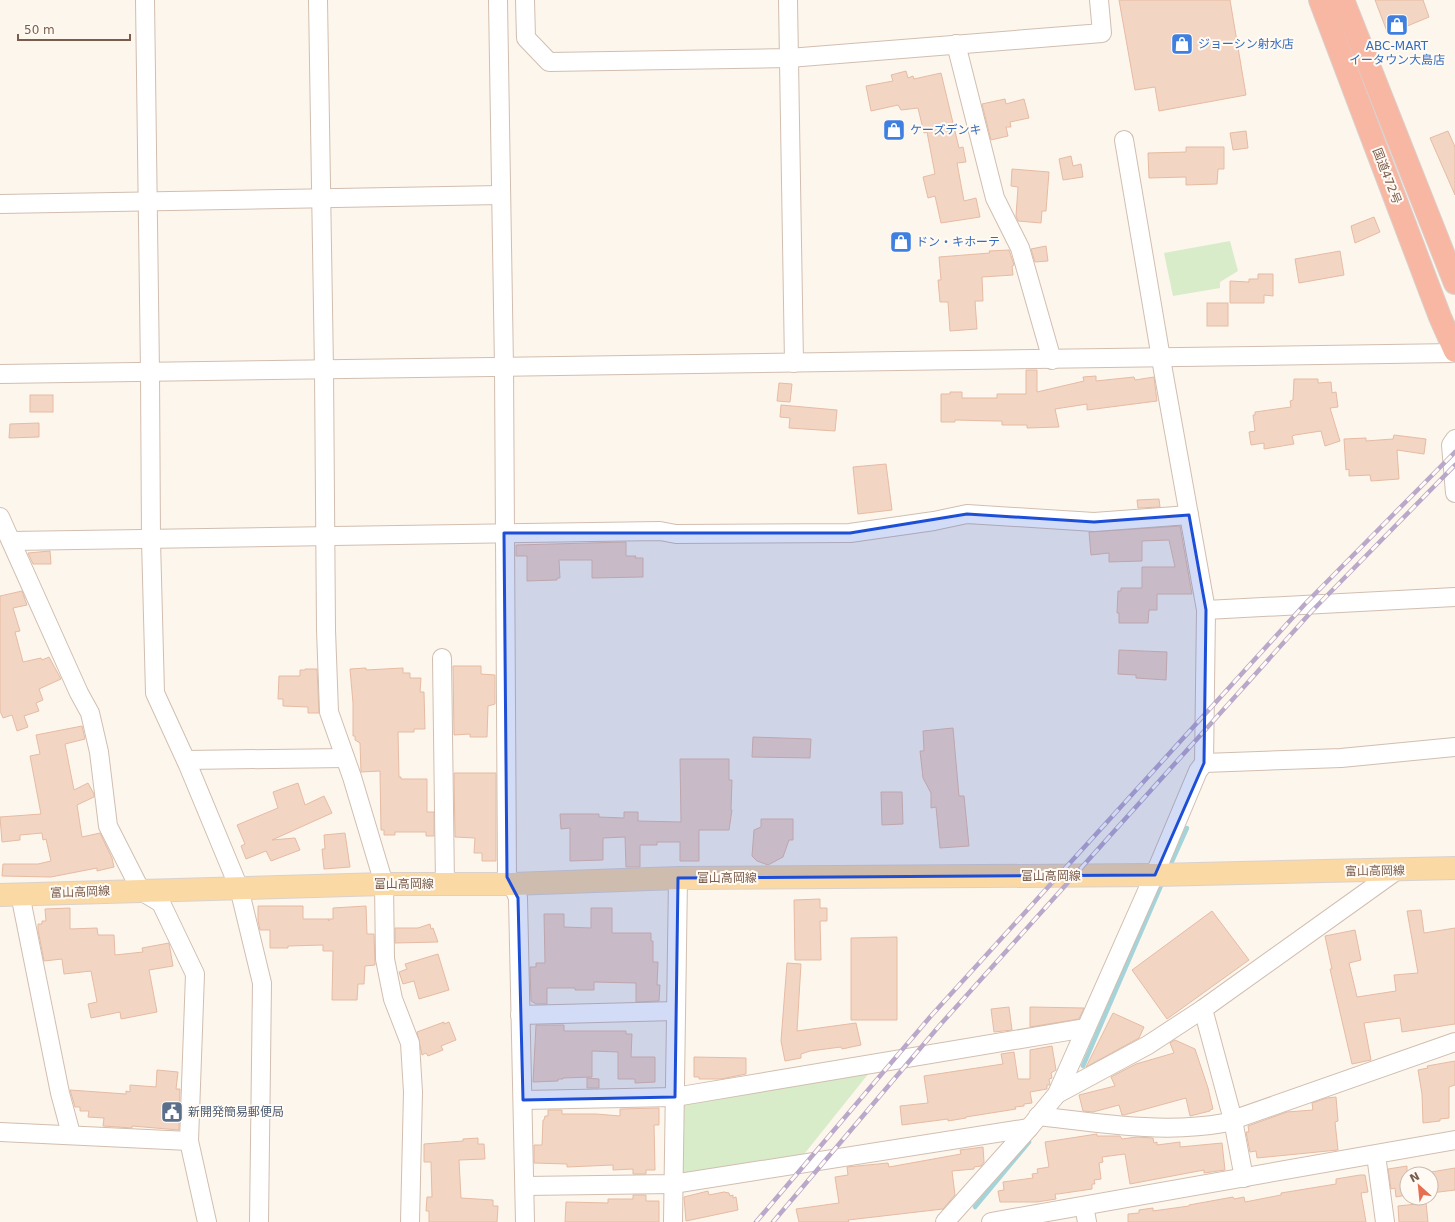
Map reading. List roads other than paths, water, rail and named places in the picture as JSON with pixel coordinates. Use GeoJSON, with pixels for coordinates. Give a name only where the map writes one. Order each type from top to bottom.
{"type":"FeatureCollection","features":[{"type":"Feature","properties":{"kind":"highway","name":"国道472号"},"geometry":{"type":"LineString","coordinates":[[1320,0],[1440,317],[1455,352]]}},
{"type":"Feature","properties":{"kind":"highway","name":"国道472号"},"geometry":{"type":"LineString","coordinates":[[1343,0],[1455,283]]}},
{"type":"Feature","properties":{"kind":"main road","name":"富山高岡線"},"geometry":{"type":"LineString","coordinates":[[10,894],[384,884],[512,884],[678,878],[1154,875],[1396,871],[1455,868]]}},
{"type":"Feature","properties":{"kind":"street"},"geometry":{"type":"LineString","coordinates":[[145,0],[150,372],[150,540],[155,693],[186,760],[239,888],[262,983],[259,1222]]}},
{"type":"Feature","properties":{"kind":"street"},"geometry":{"type":"LineString","coordinates":[[318,0],[325,535],[329,712],[345,758],[384,884],[385,959],[393,999],[410,1043],[413,1092],[410,1222]]}},
{"type":"Feature","properties":{"kind":"street"},"geometry":{"type":"LineString","coordinates":[[498,0],[504,367],[507,877],[518,898],[525,1222]]}},
{"type":"Feature","properties":{"kind":"street"},"geometry":{"type":"LineString","coordinates":[[525,0],[526,38],[549,62],[789,58],[1102,33],[1099,0]]}},
{"type":"Feature","properties":{"kind":"street"},"geometry":{"type":"LineString","coordinates":[[788,0],[794,363]]}},
{"type":"Feature","properties":{"kind":"street"},"geometry":{"type":"LineString","coordinates":[[956,44],[995,198],[1020,248],[1052,360]]}},
{"type":"Feature","properties":{"kind":"street"},"geometry":{"type":"LineString","coordinates":[[945,1222],[1057,1094],[1154,875],[1198,771],[1204,763],[1203,744],[1206,610],[1124,140]]}},
{"type":"Feature","properties":{"kind":"street"},"geometry":{"type":"LineString","coordinates":[[0,204],[148,200],[500,195]]}},
{"type":"Feature","properties":{"kind":"street"},"geometry":{"type":"LineString","coordinates":[[0,374],[1052,360],[1455,352]]}},
{"type":"Feature","properties":{"kind":"street"},"geometry":{"type":"LineString","coordinates":[[1455,439],[1451,445],[1455,493]]}},
{"type":"Feature","properties":{"kind":"street"},"geometry":{"type":"LineString","coordinates":[[11,541],[150,540],[504,532],[660,531],[676,534],[850,533],[934,521],[968,514],[1094,522],[1189,515]]}},
{"type":"Feature","properties":{"kind":"street"},"geometry":{"type":"LineString","coordinates":[[0,517],[78,693],[90,713],[99,752],[108,826],[141,891],[161,903],[195,974],[189,1141],[207,1222]]}},
{"type":"Feature","properties":{"kind":"street"},"geometry":{"type":"LineString","coordinates":[[1206,610],[1455,597]]}},
{"type":"Feature","properties":{"kind":"street"},"geometry":{"type":"LineString","coordinates":[[442,658],[445,884]]}},
{"type":"Feature","properties":{"kind":"street"},"geometry":{"type":"LineString","coordinates":[[1204,763],[1340,758],[1455,747]]}},
{"type":"Feature","properties":{"kind":"street"},"geometry":{"type":"LineString","coordinates":[[186,760],[345,758]]}},
{"type":"Feature","properties":{"kind":"street"},"geometry":{"type":"LineString","coordinates":[[1057,1094],[1148,1045],[1203,1009],[1396,871]]}},
{"type":"Feature","properties":{"kind":"street"},"geometry":{"type":"LineString","coordinates":[[673,1222],[678,878]]}},
{"type":"Feature","properties":{"kind":"street"},"geometry":{"type":"LineString","coordinates":[[10,894],[71,1134]]}},
{"type":"Feature","properties":{"kind":"street"},"geometry":{"type":"LineString","coordinates":[[1203,1009],[1233,1120],[1244,1178]]}},
{"type":"Feature","properties":{"kind":"street"},"geometry":{"type":"LineString","coordinates":[[520,1015],[676,1012]]}},
{"type":"Feature","properties":{"kind":"street"},"geometry":{"type":"LineString","coordinates":[[523,1100],[675,1097],[1086,1028]]}},
{"type":"Feature","properties":{"kind":"street"},"geometry":{"type":"LineString","coordinates":[[525,1186],[673,1184],[1034,1122],[1198,1128],[1233,1120],[1455,1042]]}},
{"type":"Feature","properties":{"kind":"street"},"geometry":{"type":"LineString","coordinates":[[0,1132],[71,1134],[189,1141]]}},
{"type":"Feature","properties":{"kind":"street"},"geometry":{"type":"LineString","coordinates":[[991,1222],[1085,1214],[1244,1178],[1376,1156],[1455,1140]]}},
{"type":"Feature","properties":{"kind":"street"},"geometry":{"type":"LineString","coordinates":[[1376,1156],[1385,1222]]}},
{"type":"Feature","properties":{"kind":"waterway"},"geometry":{"type":"LineString","coordinates":[[1169,868],[1187,828]]}},
{"type":"Feature","properties":{"kind":"waterway"},"geometry":{"type":"LineString","coordinates":[[1083,1066],[1163,881]]}},
{"type":"Feature","properties":{"kind":"waterway"},"geometry":{"type":"LineString","coordinates":[[975,1207],[1029,1142]]}},
{"type":"Feature","properties":{"kind":"railway"},"geometry":{"type":"LineString","coordinates":[[756,1222],[930,1017],[1305,604],[1455,452]]}},
{"type":"Feature","properties":{"kind":"railway"},"geometry":{"type":"LineString","coordinates":[[773,1222],[940,1025],[1312,611],[1455,465]]}},
{"type":"Feature","properties":{"kind":"place","name":"ABC-MART イータウン大島店"},"geometry":{"type":"Point","coordinates":[1397,25]}},
{"type":"Feature","properties":{"kind":"place","name":"ジョーシン射水店"},"geometry":{"type":"Point","coordinates":[1182,44]}},
{"type":"Feature","properties":{"kind":"place","name":"ケーズデンキ"},"geometry":{"type":"Point","coordinates":[894,130]}},
{"type":"Feature","properties":{"kind":"place","name":"ドン・キホーテ"},"geometry":{"type":"Point","coordinates":[901,242]}},
{"type":"Feature","properties":{"kind":"place","name":"新開発簡易郵便局"},"geometry":{"type":"Point","coordinates":[172,1112]}}]}
